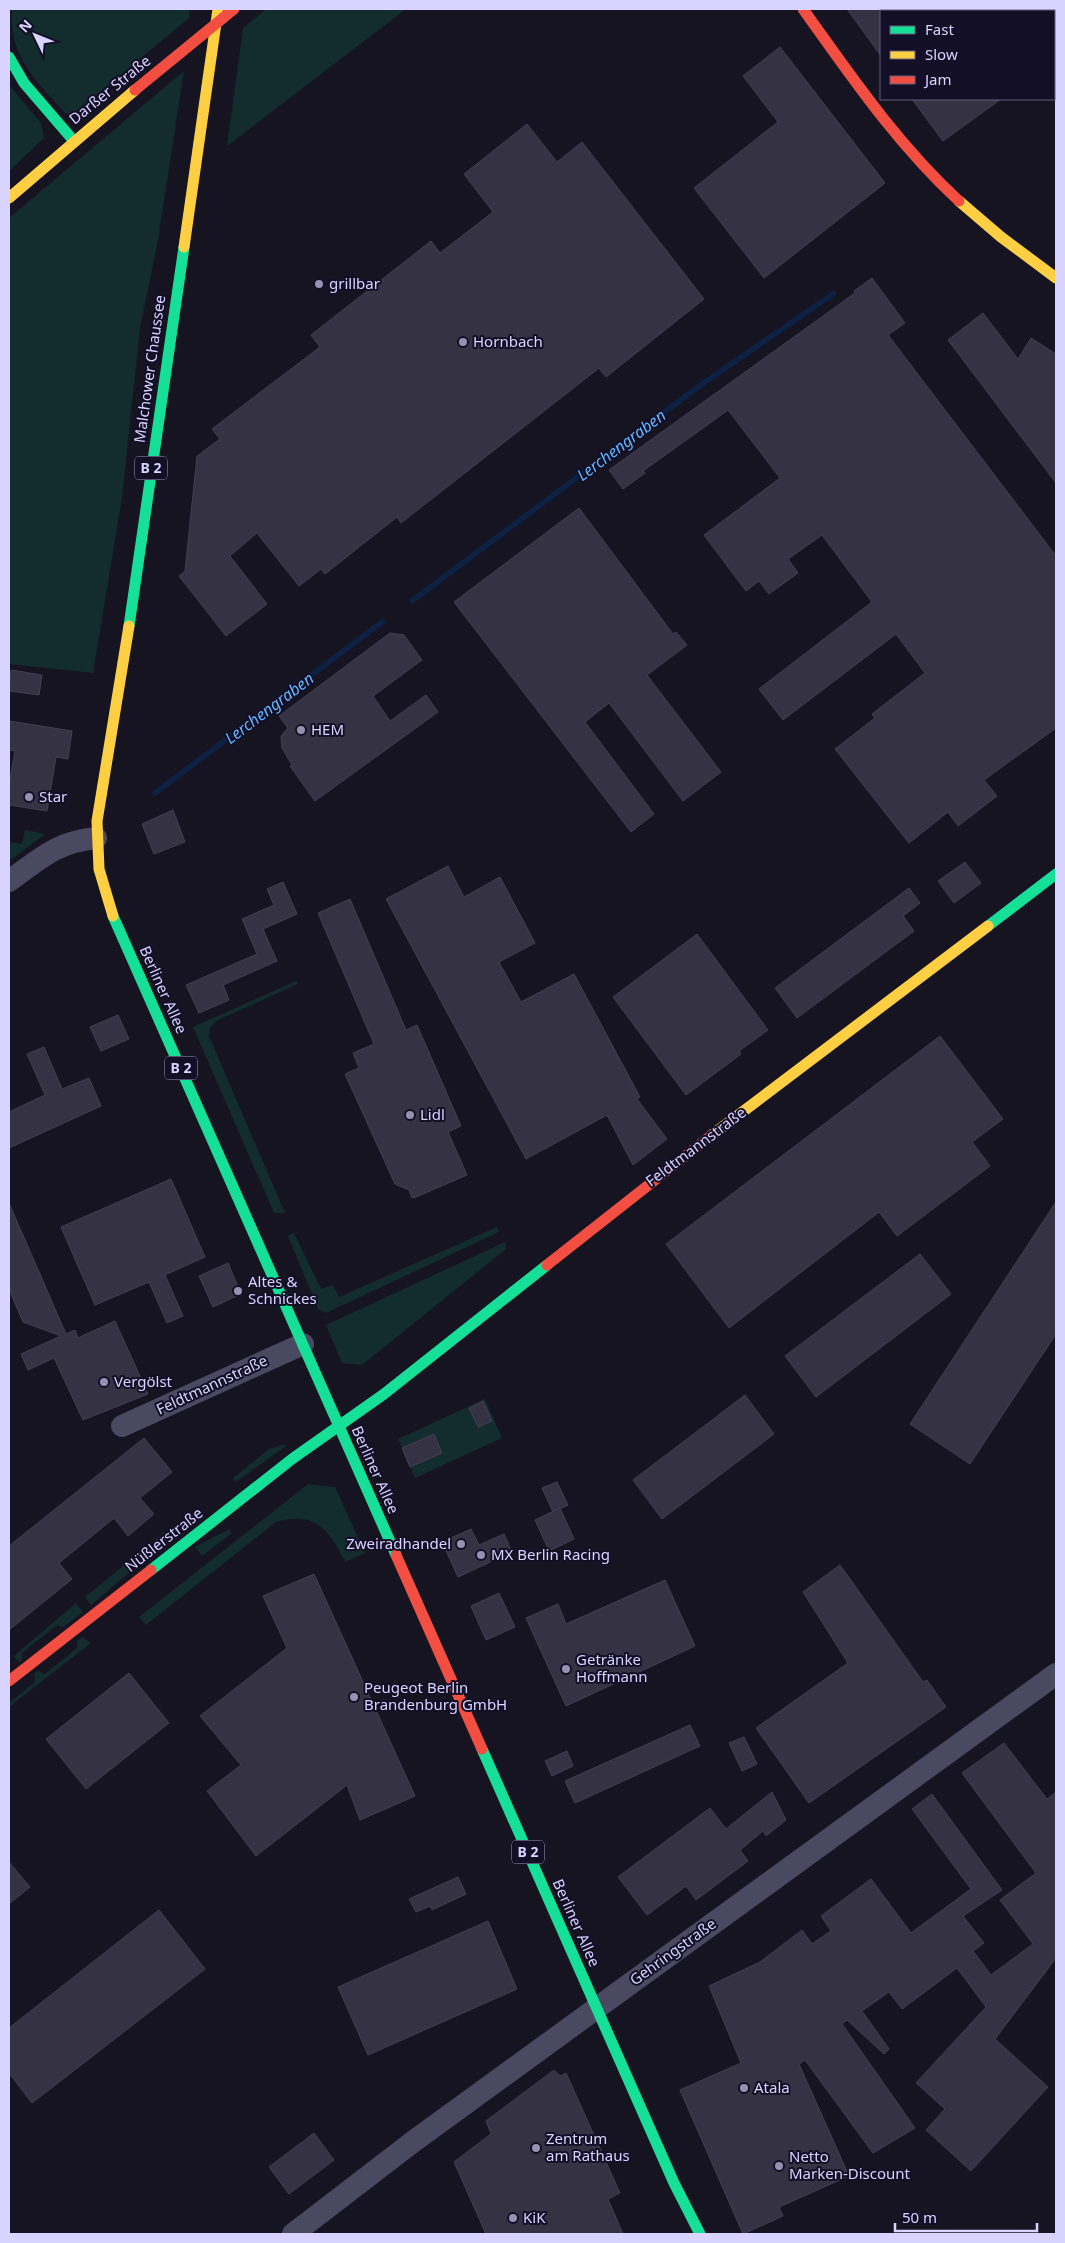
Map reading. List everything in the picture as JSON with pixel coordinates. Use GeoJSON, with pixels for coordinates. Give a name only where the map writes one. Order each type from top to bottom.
{"type":"FeatureCollection","features":[{"type":"Feature","properties":{"kind":"main road","name":"Malchower Chaussee"},"geometry":{"type":"LineString","coordinates":[[96,830],[134,591],[218,9]]}},
{"type":"Feature","properties":{"kind":"main road","name":"Darßer Straße"},"geometry":{"type":"LineString","coordinates":[[9,198],[73,140],[234,9]]}},
{"type":"Feature","properties":{"kind":"main road"},"geometry":{"type":"LineString","coordinates":[[803,9],[885,120],[923,165],[964,207],[1056,278]]}},
{"type":"Feature","properties":{"kind":"main road"},"geometry":{"type":"LineString","coordinates":[[9,57],[24,83],[73,140]]}},
{"type":"Feature","properties":{"kind":"main road","name":"Berliner Allee"},"geometry":{"type":"LineString","coordinates":[[96,830],[97,869],[112,914],[674,2182],[700,2234]]}},
{"type":"Feature","properties":{"kind":"main road","name":"Feldtmannstraße"},"geometry":{"type":"LineString","coordinates":[[339,1425],[391,1388],[690,1151],[1056,874]]}},
{"type":"Feature","properties":{"kind":"main road","name":"Nüßlerstraße"},"geometry":{"type":"LineString","coordinates":[[9,1681],[292,1459],[339,1425]]}},
{"type":"Feature","properties":{"kind":"street"},"geometry":{"type":"LineString","coordinates":[[9,881],[55,848],[96,830]]}},
{"type":"Feature","properties":{"kind":"street","name":"Feldtmannstraße"},"geometry":{"type":"LineString","coordinates":[[122,1426],[303,1344]]}},
{"type":"Feature","properties":{"kind":"street","name":"Gehringstraße"},"geometry":{"type":"LineString","coordinates":[[293,2234],[414,2142],[1056,1674]]}},
{"type":"Feature","properties":{"kind":"green space"},"geometry":{"type":"Polygon","coordinates":[[[12,9],[190,9],[189,18],[72,115],[65,113],[34,78],[19,54],[12,26],[12,9]]]}},
{"type":"Feature","properties":{"kind":"green space"},"geometry":{"type":"Polygon","coordinates":[[[266,9],[406,9],[227,146],[243,28],[266,9]]]}},
{"type":"Feature","properties":{"kind":"green space"},"geometry":{"type":"Polygon","coordinates":[[[184,71],[158,240],[140,328],[122,498],[93,673],[9,664],[9,218],[184,71]]]}},
{"type":"Feature","properties":{"kind":"green space"},"geometry":{"type":"Polygon","coordinates":[[[9,85],[41,123],[44,138],[9,171],[9,85]]]}},
{"type":"Feature","properties":{"kind":"green space"},"geometry":{"type":"Polygon","coordinates":[[[25,830],[45,834],[9,861],[9,842],[22,844],[25,830]]]}},
{"type":"Feature","properties":{"kind":"green space"},"geometry":{"type":"Polygon","coordinates":[[[296,981],[298,984],[216,1021],[210,1028],[209,1036],[285,1213],[274,1213],[193,1027],[296,981]]]}},
{"type":"Feature","properties":{"kind":"green space"},"geometry":{"type":"Polygon","coordinates":[[[497,1227],[499,1232],[326,1313],[318,1309],[288,1236],[294,1233],[321,1289],[333,1285],[339,1297],[497,1227]]]}},
{"type":"Feature","properties":{"kind":"green space"},"geometry":{"type":"Polygon","coordinates":[[[505,1242],[506,1249],[362,1365],[342,1363],[326,1325],[505,1242]]]}},
{"type":"Feature","properties":{"kind":"green space"},"geometry":{"type":"Polygon","coordinates":[[[485,1399],[502,1438],[415,1478],[398,1439],[485,1399]]]}},
{"type":"Feature","properties":{"kind":"green space"},"geometry":{"type":"Polygon","coordinates":[[[285,1444],[286,1446],[236,1482],[233,1478],[269,1449],[285,1444]]]}},
{"type":"Feature","properties":{"kind":"green space"},"geometry":{"type":"Polygon","coordinates":[[[308,1484],[335,1487],[365,1553],[345,1562],[327,1532],[320,1526],[311,1521],[301,1519],[276,1522],[146,1625],[139,1617],[308,1484]]]}},
{"type":"Feature","properties":{"kind":"green space"},"geometry":{"type":"Polygon","coordinates":[[[229,1529],[232,1533],[202,1556],[195,1547],[229,1529]]]}},
{"type":"Feature","properties":{"kind":"green space"},"geometry":{"type":"Polygon","coordinates":[[[165,1532],[170,1538],[91,1605],[85,1597],[165,1532]]]}},
{"type":"Feature","properties":{"kind":"green space"},"geometry":{"type":"Polygon","coordinates":[[[76,1603],[83,1612],[63,1627],[57,1625],[22,1653],[22,1660],[19,1662],[14,1656],[76,1603]]]}},
{"type":"Feature","properties":{"kind":"green space"},"geometry":{"type":"Polygon","coordinates":[[[82,1637],[91,1643],[9,1707],[9,1703],[35,1682],[34,1674],[38,1671],[45,1674],[77,1648],[77,1641],[82,1637]]]}},
{"type":"Feature","properties":{"kind":"building"},"geometry":{"type":"Polygon","coordinates":[[[847,9],[881,9],[880,55],[847,9]]]}},
{"type":"Feature","properties":{"kind":"building"},"geometry":{"type":"Polygon","coordinates":[[[780,47],[885,183],[764,278],[694,188],[778,122],[743,76],[780,47]]]}},
{"type":"Feature","properties":{"kind":"building"},"geometry":{"type":"Polygon","coordinates":[[[913,100],[1000,100],[943,141],[913,100]]]}},
{"type":"Feature","properties":{"kind":"building"},"geometry":{"type":"Polygon","coordinates":[[[527,124],[557,162],[582,142],[704,299],[606,377],[599,368],[401,523],[397,517],[325,574],[321,569],[299,586],[257,533],[230,556],[267,604],[226,636],[179,576],[185,571],[197,456],[220,439],[212,429],[320,347],[311,335],[431,241],[440,253],[493,212],[464,174],[527,124]]]}},
{"type":"Feature","properties":{"kind":"building"},"geometry":{"type":"Polygon","coordinates":[[[872,278],[905,323],[888,335],[1056,556],[1056,728],[984,780],[997,796],[958,826],[948,812],[909,843],[835,749],[875,718],[872,714],[925,673],[896,634],[783,720],[759,689],[872,602],[822,535],[788,559],[798,573],[769,594],[759,581],[746,591],[704,535],[780,478],[728,410],[643,471],[645,473],[623,489],[609,470],[855,293],[854,291],[872,278]]]}},
{"type":"Feature","properties":{"kind":"building"},"geometry":{"type":"Polygon","coordinates":[[[983,313],[1018,359],[1031,338],[1056,354],[1056,483],[948,340],[983,313]]]}},
{"type":"Feature","properties":{"kind":"building"},"geometry":{"type":"Polygon","coordinates":[[[579,508],[673,634],[676,632],[687,645],[647,675],[721,772],[683,801],[609,703],[585,722],[654,814],[631,832],[454,602],[579,508]]]}},
{"type":"Feature","properties":{"kind":"building"},"geometry":{"type":"Polygon","coordinates":[[[390,633],[404,635],[422,660],[373,696],[390,721],[426,695],[438,712],[315,801],[290,766],[292,765],[282,748],[281,736],[288,728],[279,716],[390,633]]]}},
{"type":"Feature","properties":{"kind":"building"},"geometry":{"type":"Polygon","coordinates":[[[11,670],[42,675],[39,695],[9,691],[11,670]]]}},
{"type":"Feature","properties":{"kind":"building"},"geometry":{"type":"Polygon","coordinates":[[[9,721],[72,731],[68,759],[56,757],[47,811],[9,805],[9,786],[15,751],[9,750],[9,721]]]}},
{"type":"Feature","properties":{"kind":"building"},"geometry":{"type":"Polygon","coordinates":[[[173,810],[185,842],[154,854],[142,824],[173,810]]]}},
{"type":"Feature","properties":{"kind":"building"},"geometry":{"type":"Polygon","coordinates":[[[965,862],[981,883],[954,903],[938,881],[965,862]]]}},
{"type":"Feature","properties":{"kind":"building"},"geometry":{"type":"Polygon","coordinates":[[[448,866],[464,897],[500,877],[535,943],[499,962],[521,1002],[574,974],[640,1097],[637,1099],[667,1139],[633,1165],[607,1115],[526,1159],[386,899],[448,866]]]}},
{"type":"Feature","properties":{"kind":"building"},"geometry":{"type":"Polygon","coordinates":[[[283,882],[297,914],[263,929],[277,961],[223,985],[229,1000],[199,1013],[186,985],[257,954],[242,919],[274,905],[267,889],[283,882]]]}},
{"type":"Feature","properties":{"kind":"building"},"geometry":{"type":"Polygon","coordinates":[[[909,888],[920,903],[903,916],[914,931],[797,1018],[775,988],[909,888]]]}},
{"type":"Feature","properties":{"kind":"building","name":"Lidl"},"geometry":{"type":"Polygon","coordinates":[[[350,899],[406,1030],[417,1025],[461,1126],[448,1132],[467,1175],[412,1198],[409,1190],[395,1184],[345,1074],[359,1068],[353,1053],[374,1044],[318,913],[350,899]]]}},
{"type":"Feature","properties":{"kind":"building"},"geometry":{"type":"Polygon","coordinates":[[[697,934],[768,1030],[739,1051],[741,1054],[686,1095],[613,997],[697,934]]]}},
{"type":"Feature","properties":{"kind":"building"},"geometry":{"type":"Polygon","coordinates":[[[118,1015],[129,1039],[101,1051],[90,1027],[118,1015]]]}},
{"type":"Feature","properties":{"kind":"building"},"geometry":{"type":"Polygon","coordinates":[[[940,1036],[1003,1119],[972,1142],[990,1166],[897,1236],[879,1212],[729,1328],[666,1244],[940,1036]]]}},
{"type":"Feature","properties":{"kind":"building"},"geometry":{"type":"Polygon","coordinates":[[[44,1047],[62,1089],[89,1078],[101,1106],[9,1148],[9,1112],[45,1095],[27,1054],[44,1047]]]}},
{"type":"Feature","properties":{"kind":"building"},"geometry":{"type":"Polygon","coordinates":[[[171,1179],[205,1257],[165,1275],[183,1316],[167,1323],[149,1282],[95,1305],[61,1227],[171,1179]]]}},
{"type":"Feature","properties":{"kind":"building"},"geometry":{"type":"Polygon","coordinates":[[[1056,1202],[1056,1334],[970,1464],[910,1424],[1056,1202]]]}},
{"type":"Feature","properties":{"kind":"building","name":"Vergölst"},"geometry":{"type":"Polygon","coordinates":[[[9,1203],[66,1334],[75,1330],[78,1338],[115,1321],[148,1394],[83,1420],[54,1358],[28,1370],[21,1354],[61,1336],[23,1322],[9,1289],[9,1203]]]}},
{"type":"Feature","properties":{"kind":"building"},"geometry":{"type":"Polygon","coordinates":[[[920,1254],[951,1294],[816,1397],[785,1356],[920,1254]]]}},
{"type":"Feature","properties":{"kind":"building"},"geometry":{"type":"Polygon","coordinates":[[[228,1263],[241,1294],[213,1307],[199,1276],[228,1263]]]}},
{"type":"Feature","properties":{"kind":"building"},"geometry":{"type":"Polygon","coordinates":[[[745,1395],[774,1434],[662,1519],[633,1480],[745,1395]]]}},
{"type":"Feature","properties":{"kind":"building"},"geometry":{"type":"Polygon","coordinates":[[[483,1401],[492,1421],[478,1427],[469,1408],[483,1401]]]}},
{"type":"Feature","properties":{"kind":"building"},"geometry":{"type":"Polygon","coordinates":[[[434,1434],[442,1453],[410,1467],[402,1448],[434,1434]]]}},
{"type":"Feature","properties":{"kind":"building"},"geometry":{"type":"Polygon","coordinates":[[[144,1438],[172,1472],[140,1498],[154,1514],[128,1536],[114,1518],[59,1563],[72,1579],[9,1630],[9,1546],[144,1438]]]}},
{"type":"Feature","properties":{"kind":"building"},"geometry":{"type":"Polygon","coordinates":[[[557,1482],[568,1505],[553,1512],[542,1488],[557,1482]]]}},
{"type":"Feature","properties":{"kind":"building"},"geometry":{"type":"Polygon","coordinates":[[[560,1508],[574,1539],[549,1551],[535,1520],[560,1508]]]}},
{"type":"Feature","properties":{"kind":"building","name":"MX Berlin Racing"},"geometry":{"type":"Polygon","coordinates":[[[471,1529],[479,1545],[504,1534],[512,1552],[458,1577],[442,1542],[471,1529]]]}},
{"type":"Feature","properties":{"kind":"building"},"geometry":{"type":"Polygon","coordinates":[[[840,1565],[923,1682],[927,1680],[946,1707],[809,1803],[756,1728],[848,1663],[803,1592],[840,1565]]]}},
{"type":"Feature","properties":{"kind":"building"},"geometry":{"type":"Polygon","coordinates":[[[314,1574],[415,1796],[360,1820],[347,1785],[256,1856],[207,1791],[241,1765],[200,1716],[287,1648],[263,1596],[314,1574]]]}},
{"type":"Feature","properties":{"kind":"building"},"geometry":{"type":"Polygon","coordinates":[[[665,1580],[695,1646],[566,1706],[526,1618],[558,1604],[566,1624],[665,1580]]]}},
{"type":"Feature","properties":{"kind":"building"},"geometry":{"type":"Polygon","coordinates":[[[499,1593],[515,1627],[486,1640],[471,1606],[499,1593]]]}},
{"type":"Feature","properties":{"kind":"building"},"geometry":{"type":"Polygon","coordinates":[[[129,1673],[169,1723],[86,1789],[46,1739],[129,1673]]]}},
{"type":"Feature","properties":{"kind":"building"},"geometry":{"type":"Polygon","coordinates":[[[690,1725],[700,1746],[575,1803],[565,1781],[690,1725]]]}},
{"type":"Feature","properties":{"kind":"building"},"geometry":{"type":"Polygon","coordinates":[[[744,1737],[757,1764],[742,1771],[729,1743],[744,1737]]]}},
{"type":"Feature","properties":{"kind":"building"},"geometry":{"type":"Polygon","coordinates":[[[1004,1743],[1047,1799],[1056,1792],[1056,1958],[995,2039],[1048,2087],[971,2171],[926,2130],[945,2109],[916,2083],[986,2007],[957,1968],[902,2009],[889,1992],[862,2011],[889,2049],[884,2054],[847,2020],[842,2024],[915,2128],[873,2153],[805,2060],[799,2064],[849,2176],[779,2207],[783,2216],[743,2234],[680,2090],[741,2063],[709,1986],[760,1962],[802,1930],[812,1944],[831,1931],[821,1916],[871,1879],[911,1933],[971,1889],[912,1809],[932,1794],[1002,1890],[963,1916],[984,1943],[973,1951],[991,1975],[1033,1944],[1000,1900],[1036,1873],[962,1773],[1004,1743]]]}},
{"type":"Feature","properties":{"kind":"building"},"geometry":{"type":"Polygon","coordinates":[[[567,1751],[573,1766],[552,1776],[545,1761],[567,1751]]]}},
{"type":"Feature","properties":{"kind":"building"},"geometry":{"type":"Polygon","coordinates":[[[772,1792],[786,1820],[766,1836],[763,1831],[740,1850],[748,1861],[696,1900],[686,1886],[647,1915],[618,1877],[710,1808],[726,1829],[772,1792]]]}},
{"type":"Feature","properties":{"kind":"building"},"geometry":{"type":"Polygon","coordinates":[[[9,1862],[30,1887],[9,1904],[9,1862]]]}},
{"type":"Feature","properties":{"kind":"building"},"geometry":{"type":"Polygon","coordinates":[[[458,1877],[466,1894],[432,1910],[430,1906],[416,1912],[409,1899],[458,1877]]]}},
{"type":"Feature","properties":{"kind":"building"},"geometry":{"type":"Polygon","coordinates":[[[159,1910],[205,1969],[32,2103],[9,2073],[9,2028],[159,1910]]]}},
{"type":"Feature","properties":{"kind":"building"},"geometry":{"type":"Polygon","coordinates":[[[488,1921],[517,1989],[368,2055],[338,1987],[488,1921]]]}},
{"type":"Feature","properties":{"kind":"building","name":"Zentrum am Rathaus"},"geometry":{"type":"Polygon","coordinates":[[[554,2070],[560,2076],[566,2073],[620,2193],[608,2199],[623,2234],[486,2234],[454,2162],[491,2134],[486,2121],[554,2070]]]}},
{"type":"Feature","properties":{"kind":"building"},"geometry":{"type":"Polygon","coordinates":[[[314,2133],[334,2160],[289,2194],[269,2167],[314,2133]]]}},
{"type":"Feature","properties":{"kind":"waterway","name":"Lerchengraben"},"geometry":{"type":"LineString","coordinates":[[412,601],[702,384],[833,294]]}},
{"type":"Feature","properties":{"kind":"waterway","name":"Lerchengraben"},"geometry":{"type":"LineString","coordinates":[[155,793],[382,622]]}},
{"type":"Feature","properties":{"kind":"traffic: fast"},"geometry":{"type":"LineString","coordinates":[[9,57],[24,83],[73,140]]}},
{"type":"Feature","properties":{"kind":"traffic: fast"},"geometry":{"type":"LineString","coordinates":[[129,626],[184,247]]}},
{"type":"Feature","properties":{"kind":"traffic: fast"},"geometry":{"type":"LineString","coordinates":[[988,926],[1056,874]]}},
{"type":"Feature","properties":{"kind":"traffic: fast"},"geometry":{"type":"LineString","coordinates":[[113,916],[396,1555]]}},
{"type":"Feature","properties":{"kind":"traffic: fast"},"geometry":{"type":"LineString","coordinates":[[151,1570],[292,1459],[384,1394],[547,1265]]}},
{"type":"Feature","properties":{"kind":"traffic: fast"},"geometry":{"type":"LineString","coordinates":[[482,1749],[674,2183],[700,2234]]}},
{"type":"Feature","properties":{"kind":"traffic: slow"},"geometry":{"type":"LineString","coordinates":[[184,247],[218,9]]}},
{"type":"Feature","properties":{"kind":"traffic: slow"},"geometry":{"type":"LineString","coordinates":[[9,198],[135,90]]}},
{"type":"Feature","properties":{"kind":"traffic: slow"},"geometry":{"type":"LineString","coordinates":[[959,201],[1001,237],[1056,278]]}},
{"type":"Feature","properties":{"kind":"traffic: slow"},"geometry":{"type":"LineString","coordinates":[[113,916],[99,869],[97,821],[129,626]]}},
{"type":"Feature","properties":{"kind":"traffic: slow"},"geometry":{"type":"LineString","coordinates":[[712,1135],[988,926]]}},
{"type":"Feature","properties":{"kind":"traffic: jam"},"geometry":{"type":"LineString","coordinates":[[135,90],[234,9]]}},
{"type":"Feature","properties":{"kind":"traffic: jam"},"geometry":{"type":"LineString","coordinates":[[803,9],[895,133],[936,179],[959,201]]}},
{"type":"Feature","properties":{"kind":"traffic: jam"},"geometry":{"type":"LineString","coordinates":[[547,1265],[712,1135]]}},
{"type":"Feature","properties":{"kind":"traffic: jam"},"geometry":{"type":"LineString","coordinates":[[396,1555],[482,1749]]}},
{"type":"Feature","properties":{"kind":"traffic: jam"},"geometry":{"type":"LineString","coordinates":[[9,1681],[151,1570]]}},
{"type":"Feature","properties":{"kind":"place","name":"grillbar"},"geometry":{"type":"Point","coordinates":[319,284]}},
{"type":"Feature","properties":{"kind":"place","name":"Hornbach"},"geometry":{"type":"Point","coordinates":[463,342]}},
{"type":"Feature","properties":{"kind":"place","name":"HEM"},"geometry":{"type":"Point","coordinates":[301,730]}},
{"type":"Feature","properties":{"kind":"place","name":"Star"},"geometry":{"type":"Point","coordinates":[29,797]}},
{"type":"Feature","properties":{"kind":"place","name":"Lidl"},"geometry":{"type":"Point","coordinates":[410,1115]}},
{"type":"Feature","properties":{"kind":"place","name":"Altes & Schnickes"},"geometry":{"type":"Point","coordinates":[238,1291]}},
{"type":"Feature","properties":{"kind":"place","name":"Vergölst"},"geometry":{"type":"Point","coordinates":[104,1382]}},
{"type":"Feature","properties":{"kind":"place","name":"Zweiradhandel"},"geometry":{"type":"Point","coordinates":[461,1544]}},
{"type":"Feature","properties":{"kind":"place","name":"MX Berlin Racing"},"geometry":{"type":"Point","coordinates":[481,1555]}},
{"type":"Feature","properties":{"kind":"place","name":"Getränke Hoffmann"},"geometry":{"type":"Point","coordinates":[566,1669]}},
{"type":"Feature","properties":{"kind":"place","name":"Peugeot Berlin Brandenburg GmbH"},"geometry":{"type":"Point","coordinates":[354,1697]}},
{"type":"Feature","properties":{"kind":"place","name":"Atala"},"geometry":{"type":"Point","coordinates":[744,2088]}},
{"type":"Feature","properties":{"kind":"place","name":"Zentrum am Rathaus"},"geometry":{"type":"Point","coordinates":[536,2148]}},
{"type":"Feature","properties":{"kind":"place","name":"Netto Marken-Discount"},"geometry":{"type":"Point","coordinates":[779,2166]}},
{"type":"Feature","properties":{"kind":"place","name":"KiK"},"geometry":{"type":"Point","coordinates":[513,2218]}}]}
